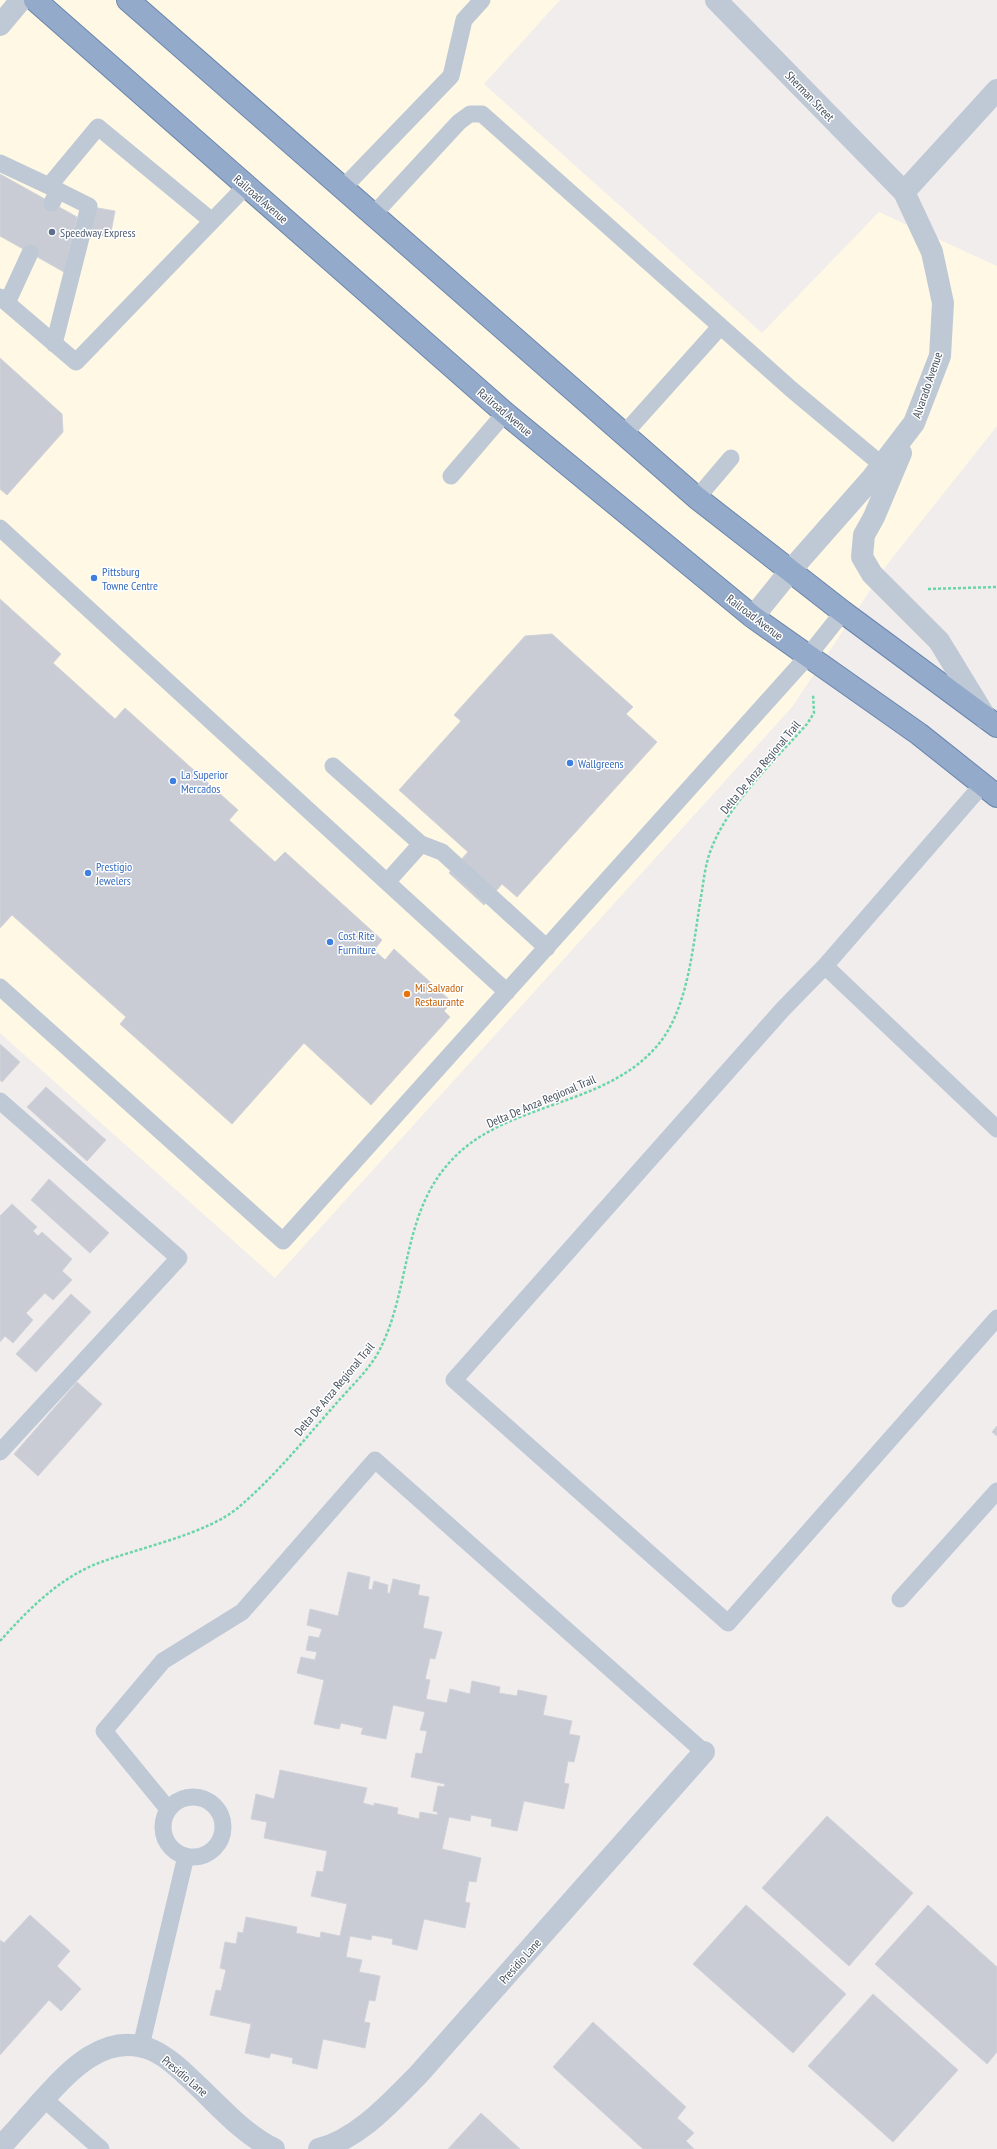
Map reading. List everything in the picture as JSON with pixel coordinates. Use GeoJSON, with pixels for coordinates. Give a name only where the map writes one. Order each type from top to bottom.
{"type":"FeatureCollection","features":[{"type":"Feature","properties":{"kind":"highway","name":"Railroad Avenue"},"geometry":{"type":"LineString","coordinates":[[35,0],[505,413],[752,617],[920,734],[990,790]]}},
{"type":"Feature","properties":{"kind":"highway"},"geometry":{"type":"LineString","coordinates":[[128,0],[697,498],[790,571],[991,722]]}},
{"type":"Feature","properties":{"kind":"street"},"geometry":{"type":"LineString","coordinates":[[0,25],[21,0]]}},
{"type":"Feature","properties":{"kind":"street","name":"Sherman Street"},"geometry":{"type":"LineString","coordinates":[[716,0],[904,192]]}},
{"type":"Feature","properties":{"kind":"street"},"geometry":{"type":"LineString","coordinates":[[904,192],[997,90]]}},
{"type":"Feature","properties":{"kind":"street","name":"Alvarado Avenue"},"geometry":{"type":"LineString","coordinates":[[752,617],[882,465],[914,423],[940,356],[943,303],[932,252],[904,192]]}},
{"type":"Feature","properties":{"kind":"street"},"geometry":{"type":"LineString","coordinates":[[914,423],[874,517],[864,534],[862,557],[872,574],[939,641],[991,722]]}},
{"type":"Feature","properties":{"kind":"street","name":"Presidio Lane"},"geometry":{"type":"LineString","coordinates":[[319,2149],[341,2140],[365,2124],[389,2104],[413,2080],[704,1752]]}},
{"type":"Feature","properties":{"kind":"street","name":"Presidio Lane"},"geometry":{"type":"LineString","coordinates":[[0,2148],[44,2099],[82,2060],[114,2046],[141,2046],[165,2057],[245,2130],[263,2144],[274,2149]]}},
{"type":"Feature","properties":{"kind":"lane"},"geometry":{"type":"LineString","coordinates":[[343,188],[451,76],[464,20],[482,0]]}},
{"type":"Feature","properties":{"kind":"lane"},"geometry":{"type":"LineString","coordinates":[[374,214],[459,122],[470,114],[482,114],[720,327],[882,465]]}},
{"type":"Feature","properties":{"kind":"lane"},"geometry":{"type":"LineString","coordinates":[[53,193],[98,127],[212,221]]}},
{"type":"Feature","properties":{"kind":"lane"},"geometry":{"type":"LineString","coordinates":[[0,163],[17,177],[53,193],[89,206],[54,344]]}},
{"type":"Feature","properties":{"kind":"lane"},"geometry":{"type":"LineString","coordinates":[[30,253],[3,300],[76,362],[246,186]]}},
{"type":"Feature","properties":{"kind":"lane"},"geometry":{"type":"LineString","coordinates":[[624,434],[720,327]]}},
{"type":"Feature","properties":{"kind":"lane"},"geometry":{"type":"LineString","coordinates":[[451,476],[505,413]]}},
{"type":"Feature","properties":{"kind":"lane"},"geometry":{"type":"LineString","coordinates":[[697,498],[731,458]]}},
{"type":"Feature","properties":{"kind":"lane"},"geometry":{"type":"LineString","coordinates":[[0,528],[507,992]]}},
{"type":"Feature","properties":{"kind":"lane"},"geometry":{"type":"LineString","coordinates":[[0,987],[283,1241],[808,656],[844,612]]}},
{"type":"Feature","properties":{"kind":"lane"},"geometry":{"type":"LineString","coordinates":[[333,766],[421,844],[442,852],[547,948]]}},
{"type":"Feature","properties":{"kind":"lane"},"geometry":{"type":"LineString","coordinates":[[990,790],[783,1009],[454,1380],[728,1623],[997,1318]]}},
{"type":"Feature","properties":{"kind":"lane"},"geometry":{"type":"LineString","coordinates":[[387,882],[421,844]]}},
{"type":"Feature","properties":{"kind":"lane"},"geometry":{"type":"LineString","coordinates":[[824,966],[997,1129]]}},
{"type":"Feature","properties":{"kind":"lane"},"geometry":{"type":"LineString","coordinates":[[0,1101],[179,1258],[0,1452]]}},
{"type":"Feature","properties":{"kind":"lane"},"geometry":{"type":"LineString","coordinates":[[168,1810],[104,1732],[163,1661],[242,1612],[376,1460],[704,1752]]}},
{"type":"Feature","properties":{"kind":"lane"},"geometry":{"type":"LineString","coordinates":[[900,1599],[997,1491]]}},
{"type":"Feature","properties":{"kind":"lane"},"geometry":{"type":"LineString","coordinates":[[188,1797],[200,1798],[211,1802],[219,1811],[223,1822],[223,1833],[218,1844],[209,1852],[198,1856],[186,1856],[176,1851],[168,1843],[163,1832],[164,1820],[168,1810],[177,1801],[188,1797]]}},
{"type":"Feature","properties":{"kind":"lane"},"geometry":{"type":"LineString","coordinates":[[141,2046],[186,1856]]}},
{"type":"Feature","properties":{"kind":"lane"},"geometry":{"type":"LineString","coordinates":[[44,2099],[101,2149]]}},
{"type":"Feature","properties":{"kind":"path"},"geometry":{"type":"LineString","coordinates":[[927,589],[997,587]]}},
{"type":"Feature","properties":{"kind":"path","name":"Delta De Anza Regional Trail"},"geometry":{"type":"LineString","coordinates":[[0,1640],[36,1603],[70,1577],[95,1565],[221,1519],[238,1508],[295,1450],[360,1376],[382,1347],[395,1311],[416,1221],[428,1192],[450,1161],[482,1136],[501,1126],[581,1095],[613,1080],[630,1070],[658,1045],[671,1024],[680,1001],[692,954],[706,867],[713,844],[728,817],[741,800],[807,724],[814,713],[813,691],[828,670]]}},
{"type":"Feature","properties":{"kind":"shaded area","name":"Pittsburg Towne Centre"},"geometry":{"type":"Polygon","coordinates":[[[0,0],[560,0],[484,84],[762,333],[879,212],[997,266],[997,426],[889,562],[792,707],[275,1278],[0,1033],[0,0]]]}},
{"type":"Feature","properties":{"kind":"building"},"geometry":{"type":"Polygon","coordinates":[[[0,174],[77,217],[64,272],[0,236],[0,174]]]}},
{"type":"Feature","properties":{"kind":"building"},"geometry":{"type":"Polygon","coordinates":[[[92,207],[115,211],[110,237],[87,233],[92,207]]]}},
{"type":"Feature","properties":{"kind":"building"},"geometry":{"type":"Polygon","coordinates":[[[0,358],[62,414],[63,432],[7,495],[0,489],[0,358]]]}},
{"type":"Feature","properties":{"kind":"building"},"geometry":{"type":"Polygon","coordinates":[[[0,599],[61,654],[53,663],[115,719],[125,708],[238,810],[229,820],[275,862],[285,852],[382,940],[374,950],[385,960],[394,949],[452,1002],[444,1011],[450,1017],[371,1105],[304,1043],[232,1124],[120,1024],[126,1017],[12,915],[0,928],[0,599]]]}},
{"type":"Feature","properties":{"kind":"building"},"geometry":{"type":"Polygon","coordinates":[[[552,634],[633,707],[626,714],[657,742],[517,897],[502,884],[484,905],[449,873],[468,852],[399,790],[461,721],[454,715],[525,636],[552,634]]]}},
{"type":"Feature","properties":{"kind":"building"},"geometry":{"type":"Polygon","coordinates":[[[0,1044],[20,1062],[2,1082],[0,1080],[0,1044]]]}},
{"type":"Feature","properties":{"kind":"building"},"geometry":{"type":"Polygon","coordinates":[[[46,1087],[106,1140],[87,1161],[27,1107],[46,1087]]]}},
{"type":"Feature","properties":{"kind":"building"},"geometry":{"type":"Polygon","coordinates":[[[49,1179],[109,1233],[90,1253],[31,1200],[49,1179]]]}},
{"type":"Feature","properties":{"kind":"building"},"geometry":{"type":"Polygon","coordinates":[[[12,1204],[37,1227],[33,1231],[38,1236],[42,1232],[72,1259],[62,1271],[72,1280],[53,1300],[45,1293],[26,1313],[33,1320],[13,1343],[5,1336],[0,1342],[0,1216],[12,1204]]]}},
{"type":"Feature","properties":{"kind":"building"},"geometry":{"type":"Polygon","coordinates":[[[71,1294],[91,1312],[36,1372],[16,1354],[71,1294]]]}},
{"type":"Feature","properties":{"kind":"building"},"geometry":{"type":"Polygon","coordinates":[[[77,1382],[102,1404],[38,1476],[14,1454],[77,1382]]]}},
{"type":"Feature","properties":{"kind":"building"},"geometry":{"type":"Polygon","coordinates":[[[997,1426],[997,1436],[992,1432],[997,1426]]]}},
{"type":"Feature","properties":{"kind":"building"},"geometry":{"type":"Polygon","coordinates":[[[348,1572],[370,1577],[368,1589],[372,1590],[374,1581],[388,1585],[387,1593],[390,1593],[393,1579],[420,1585],[418,1595],[429,1597],[423,1628],[442,1632],[435,1659],[430,1658],[425,1679],[430,1680],[426,1699],[447,1703],[450,1689],[470,1694],[472,1681],[500,1687],[499,1693],[517,1696],[518,1690],[547,1696],[543,1715],[572,1721],[569,1734],[580,1736],[574,1762],[568,1761],[564,1783],[569,1784],[564,1809],[524,1801],[517,1831],[491,1826],[492,1819],[471,1815],[470,1821],[449,1817],[442,1849],[481,1858],[476,1882],[469,1881],[465,1902],[470,1903],[465,1928],[424,1919],[417,1950],[392,1944],[393,1939],[372,1935],[371,1940],[350,1936],[346,1957],[362,1960],[359,1972],[380,1976],[375,2001],[369,2000],[364,2022],[370,2023],[365,2048],[323,2039],[317,2069],[292,2063],[293,2058],[271,2053],[269,2058],[245,2053],[251,2024],[210,2015],[216,1990],[221,1991],[226,1970],[220,1968],[225,1942],[236,1944],[238,1932],[243,1933],[246,1917],[297,1927],[296,1933],[320,1938],[321,1932],[340,1936],[347,1904],[311,1896],[317,1871],[323,1872],[327,1851],[264,1838],[267,1822],[251,1819],[256,1794],[274,1799],[280,1770],[367,1788],[363,1803],[374,1806],[374,1803],[398,1808],[397,1814],[419,1819],[420,1812],[437,1815],[438,1812],[433,1811],[438,1786],[444,1787],[445,1784],[411,1777],[416,1753],[422,1754],[427,1731],[420,1730],[425,1712],[393,1705],[386,1739],[361,1734],[363,1728],[341,1723],[339,1729],[314,1724],[324,1680],[297,1673],[301,1657],[315,1660],[317,1652],[306,1650],[309,1636],[319,1638],[322,1629],[307,1625],[310,1609],[338,1616],[348,1572]]]}},
{"type":"Feature","properties":{"kind":"building"},"geometry":{"type":"Polygon","coordinates":[[[827,1816],[913,1893],[849,1966],[762,1888],[827,1816]]]}},
{"type":"Feature","properties":{"kind":"building"},"geometry":{"type":"Polygon","coordinates":[[[746,1905],[846,1994],[793,2053],[693,1964],[746,1905]]]}},
{"type":"Feature","properties":{"kind":"building"},"geometry":{"type":"Polygon","coordinates":[[[928,1905],[997,1967],[997,2052],[987,2064],[875,1964],[928,1905]]]}},
{"type":"Feature","properties":{"kind":"building"},"geometry":{"type":"Polygon","coordinates":[[[30,1915],[70,1951],[57,1966],[81,1989],[61,2011],[49,2000],[0,2055],[0,1940],[4,1943],[30,1915]]]}},
{"type":"Feature","properties":{"kind":"building"},"geometry":{"type":"Polygon","coordinates":[[[873,1994],[958,2070],[893,2142],[808,2066],[873,1994]]]}},
{"type":"Feature","properties":{"kind":"building"},"geometry":{"type":"Polygon","coordinates":[[[593,2022],[686,2107],[677,2118],[694,2133],[686,2141],[694,2149],[643,2149],[553,2067],[593,2022]]]}},
{"type":"Feature","properties":{"kind":"building"},"geometry":{"type":"Polygon","coordinates":[[[481,2113],[520,2149],[448,2149],[481,2113]]]}},
{"type":"Feature","properties":{"kind":"place","name":"Speedway Express"},"geometry":{"type":"Point","coordinates":[52,232]}},
{"type":"Feature","properties":{"kind":"place","name":"Pittsburg Towne Centre"},"geometry":{"type":"Point","coordinates":[94,578]}},
{"type":"Feature","properties":{"kind":"place","name":"Wallgreens"},"geometry":{"type":"Point","coordinates":[570,763]}},
{"type":"Feature","properties":{"kind":"place","name":"La Superior Mercados"},"geometry":{"type":"Point","coordinates":[173,781]}},
{"type":"Feature","properties":{"kind":"place","name":"Prestigio Jewelers"},"geometry":{"type":"Point","coordinates":[88,873]}},
{"type":"Feature","properties":{"kind":"place","name":"Cost Rite Furniture"},"geometry":{"type":"Point","coordinates":[330,942]}},
{"type":"Feature","properties":{"kind":"place","name":"Mi Salvador Restaurante"},"geometry":{"type":"Point","coordinates":[407,994]}}]}
